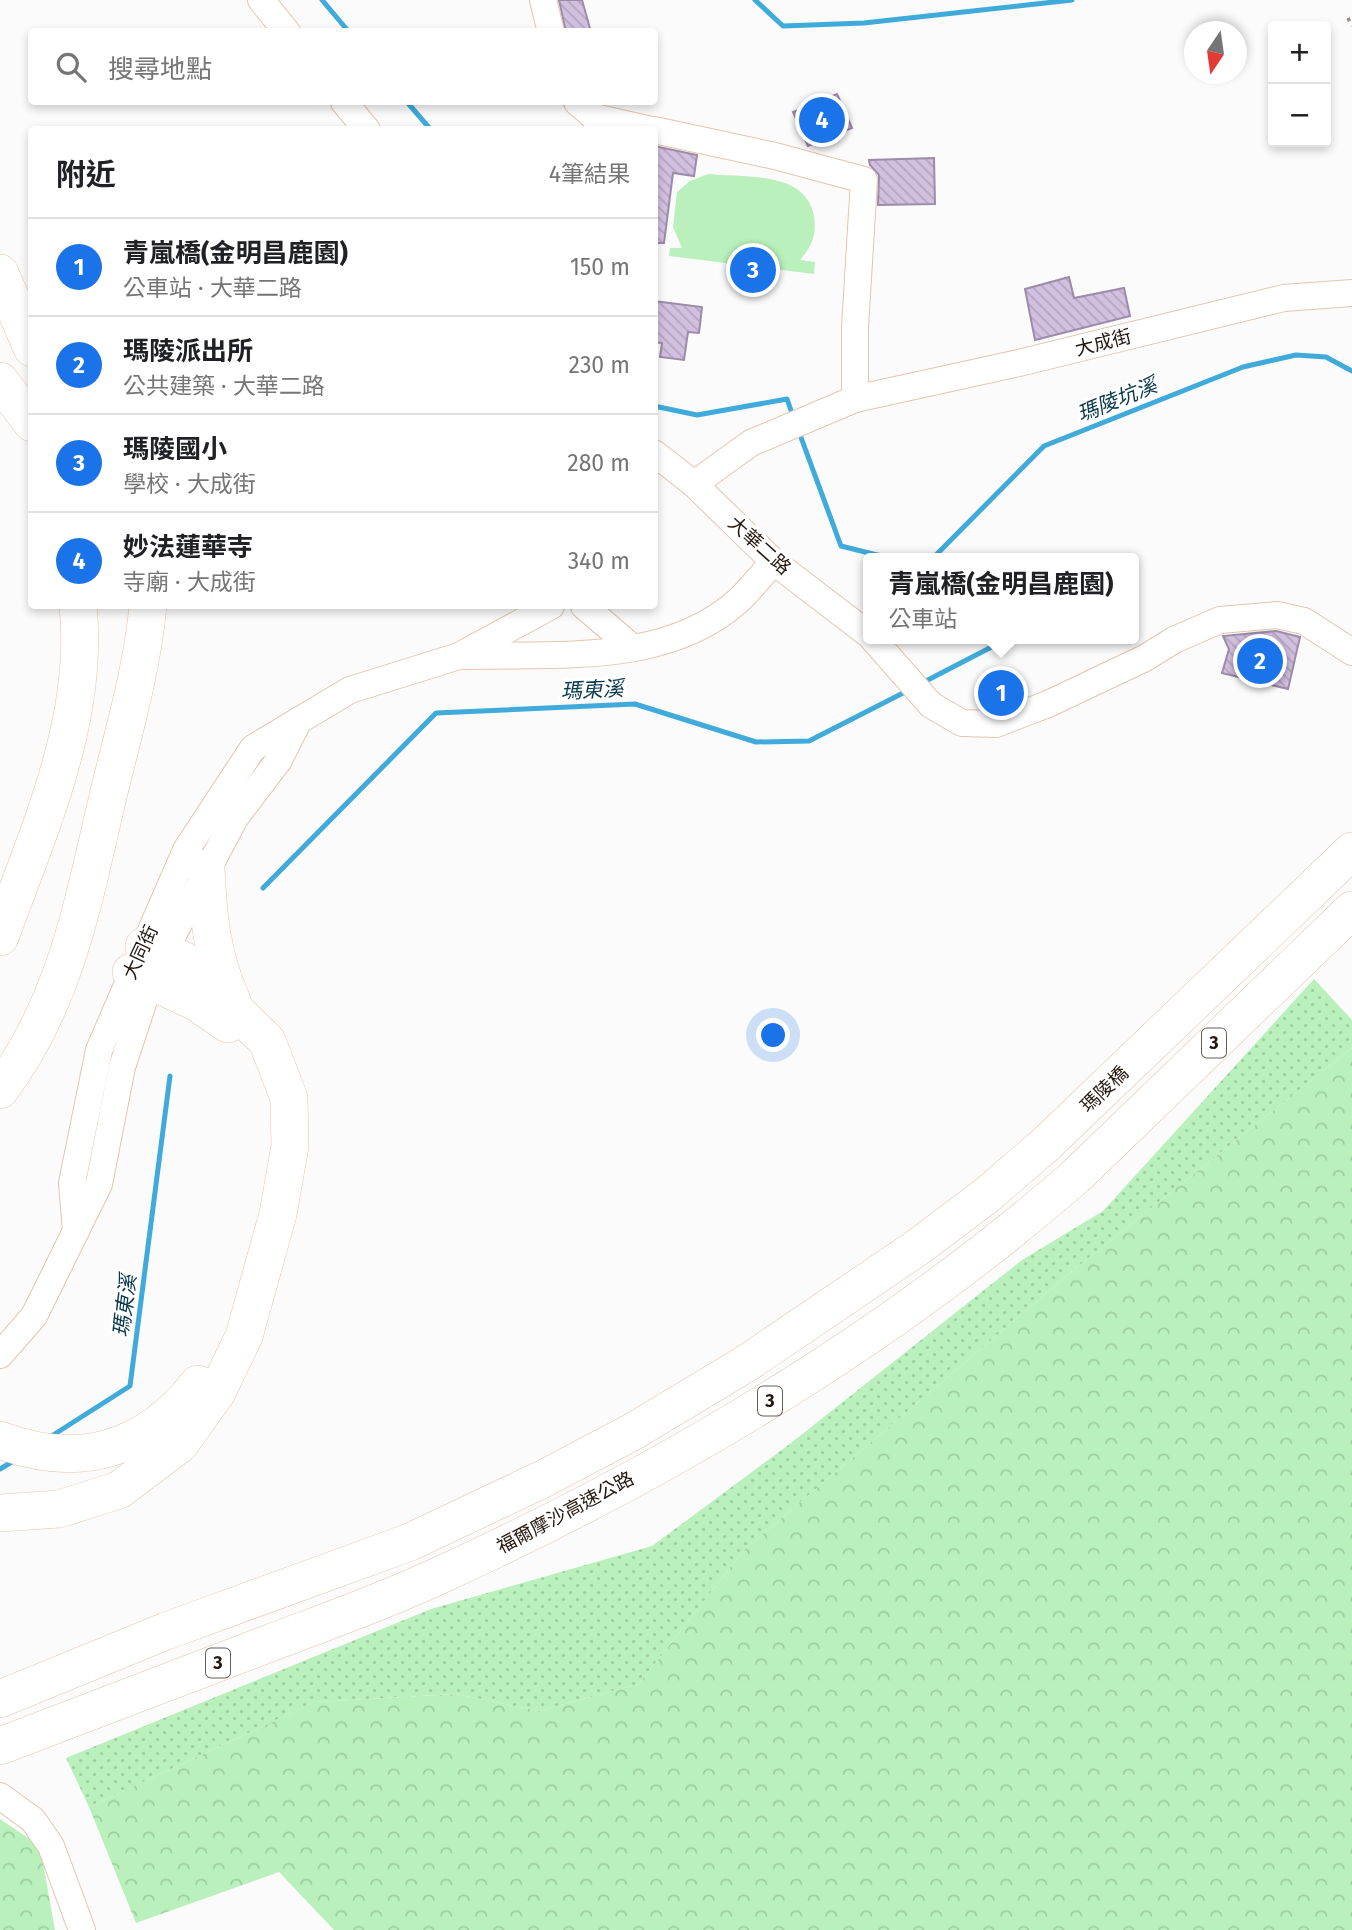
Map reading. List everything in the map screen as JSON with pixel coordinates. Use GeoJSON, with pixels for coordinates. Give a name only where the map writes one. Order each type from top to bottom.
{"type":"FeatureCollection","features":[{"type":"Feature","properties":{"kind":"highway"},"geometry":{"type":"LineString","coordinates":[[0,273],[28,339]]}},
{"type":"Feature","properties":{"kind":"highway"},"geometry":{"type":"LineString","coordinates":[[0,381],[28,418]]}},
{"type":"Feature","properties":{"kind":"highway"},"geometry":{"type":"LineString","coordinates":[[0,937],[51,794],[72,716],[79,661],[78,609]]}},
{"type":"Feature","properties":{"kind":"highway"},"geometry":{"type":"LineString","coordinates":[[0,1090],[44,1022],[75,934],[139,676],[148,609]]}},
{"type":"Feature","properties":{"kind":"highway","name":"瑪陵橋"},"geometry":{"type":"LineString","coordinates":[[836,1303],[948,1225],[1045,1145],[1352,851]]}},
{"type":"Feature","properties":{"kind":"highway"},"geometry":{"type":"LineString","coordinates":[[206,868],[208,928],[220,974],[235,1008]]}},
{"type":"Feature","properties":{"kind":"highway","name":"福爾摩沙高速公路"},"geometry":{"type":"LineString","coordinates":[[0,1746],[436,1578],[548,1524],[771,1400],[866,1340],[946,1283],[1075,1177],[1352,909]]}},
{"type":"Feature","properties":{"kind":"highway"},"geometry":{"type":"LineString","coordinates":[[0,1513],[59,1508],[120,1490],[180,1444],[217,1392],[238,1348],[278,1214],[290,1146],[289,1098],[267,1041],[183,960],[147,962]]}},
{"type":"Feature","properties":{"kind":"highway"},"geometry":{"type":"LineString","coordinates":[[0,1440],[19,1447],[58,1454],[88,1453],[136,1439],[177,1411],[202,1379],[225,1330],[270,1152],[271,1126],[261,1073],[248,1049],[225,1021],[147,962]]}},
{"type":"Feature","properties":{"kind":"highway","name":"福爾摩沙高速公路"},"geometry":{"type":"LineString","coordinates":[[0,1699],[166,1631],[410,1542],[543,1479],[634,1431],[747,1363],[836,1303]]}},
{"type":"Feature","properties":{"kind":"street"},"geometry":{"type":"LineString","coordinates":[[261,0],[284,28]]}},
{"type":"Feature","properties":{"kind":"street"},"geometry":{"type":"LineString","coordinates":[[543,0],[550,28]]}},
{"type":"Feature","properties":{"kind":"street"},"geometry":{"type":"LineString","coordinates":[[346,105],[364,126]]}},
{"type":"Feature","properties":{"kind":"street"},"geometry":{"type":"LineString","coordinates":[[580,105],[594,117],[635,126]]}},
{"type":"Feature","properties":{"kind":"street"},"geometry":{"type":"LineString","coordinates":[[658,131],[775,156],[864,180],[855,327],[855,399]]}},
{"type":"Feature","properties":{"kind":"street","name":"大成街"},"geometry":{"type":"LineString","coordinates":[[694,484],[751,443],[855,399],[1019,363],[1284,298],[1352,293]]}},
{"type":"Feature","properties":{"kind":"street","name":"大華二路"},"geometry":{"type":"LineString","coordinates":[[658,456],[694,484],[774,562],[863,630]]}},
{"type":"Feature","properties":{"kind":"street"},"geometry":{"type":"LineString","coordinates":[[459,656],[633,648],[664,643],[695,629],[737,602],[774,562]]}},
{"type":"Feature","properties":{"kind":"street"},"geometry":{"type":"LineString","coordinates":[[459,656],[545,609]]}},
{"type":"Feature","properties":{"kind":"street"},"geometry":{"type":"LineString","coordinates":[[588,609],[633,648]]}},
{"type":"Feature","properties":{"kind":"street"},"geometry":{"type":"LineString","coordinates":[[878,644],[931,705],[962,723],[996,724],[1146,658],[1174,640],[1220,620],[1277,615],[1304,621],[1350,650]]}},
{"type":"Feature","properties":{"kind":"street","name":"大同街"},"geometry":{"type":"LineString","coordinates":[[147,962],[186,850],[213,804],[253,748],[350,690],[459,656]]}},
{"type":"Feature","properties":{"kind":"street","name":"大同街"},"geometry":{"type":"LineString","coordinates":[[0,1355],[34,1316],[76,1231],[72,1183],[99,1051],[147,962],[235,818],[279,760],[300,718]]}},
{"type":"Feature","properties":{"kind":"street"},"geometry":{"type":"LineString","coordinates":[[0,1796],[33,1821],[51,1846],[82,1930]]}},
{"type":"Feature","properties":{"kind":"path"},"geometry":{"type":"LineString","coordinates":[[1348,18],[1352,26]]}},
{"type":"Feature","properties":{"kind":"green space"},"geometry":{"type":"Polygon","coordinates":[[[708,174],[772,179],[799,191],[809,201],[815,222],[813,240],[800,260],[815,262],[814,274],[669,256],[670,248],[682,248],[673,227],[677,192],[690,181],[708,174]]]}},
{"type":"Feature","properties":{"kind":"green space"},"geometry":{"type":"Polygon","coordinates":[[[1314,979],[1352,1020],[1352,1048],[1076,1268],[744,1550],[639,1684],[539,1711],[456,1694],[315,1702],[89,1807],[66,1758],[431,1609],[652,1546],[791,1443],[1022,1260],[1103,1211],[1314,979]]]}},
{"type":"Feature","properties":{"kind":"green space"},"geometry":{"type":"Polygon","coordinates":[[[1352,1048],[1352,1930],[334,1930],[279,1872],[136,1923],[89,1807],[315,1702],[456,1694],[539,1711],[639,1684],[744,1550],[1076,1268],[1352,1048]]]}},
{"type":"Feature","properties":{"kind":"green space"},"geometry":{"type":"Polygon","coordinates":[[[0,1819],[40,1846],[55,1930],[0,1930],[0,1819]]]}},
{"type":"Feature","properties":{"kind":"building"},"geometry":{"type":"Polygon","coordinates":[[[559,0],[582,0],[590,28],[565,28],[559,0]]]}},
{"type":"Feature","properties":{"kind":"building"},"geometry":{"type":"Polygon","coordinates":[[[837,94],[852,128],[808,146],[793,112],[837,94]]]}},
{"type":"Feature","properties":{"kind":"building"},"geometry":{"type":"Polygon","coordinates":[[[658,147],[697,155],[694,176],[673,173],[664,243],[658,243],[658,147]]]}},
{"type":"Feature","properties":{"kind":"building"},"geometry":{"type":"Polygon","coordinates":[[[934,158],[935,204],[878,205],[879,175],[869,160],[934,158]]]}},
{"type":"Feature","properties":{"kind":"building"},"geometry":{"type":"Polygon","coordinates":[[[1069,277],[1074,298],[1124,288],[1130,316],[1035,340],[1025,289],[1069,277]]]}},
{"type":"Feature","properties":{"kind":"building"},"geometry":{"type":"Polygon","coordinates":[[[658,302],[702,307],[699,333],[688,332],[684,360],[660,357],[662,343],[658,342],[658,302]]]}},
{"type":"Feature","properties":{"kind":"building"},"geometry":{"type":"Polygon","coordinates":[[[1276,631],[1300,637],[1288,689],[1222,673],[1229,649],[1223,636],[1276,631]]]}},
{"type":"Feature","properties":{"kind":"waterway","name":"瑪陵坑溪"},"geometry":{"type":"LineString","coordinates":[[322,0],[346,28]]}},
{"type":"Feature","properties":{"kind":"waterway"},"geometry":{"type":"LineString","coordinates":[[755,0],[783,26],[864,23],[1072,0]]}},
{"type":"Feature","properties":{"kind":"waterway","name":"瑪陵坑溪"},"geometry":{"type":"LineString","coordinates":[[410,105],[428,126]]}},
{"type":"Feature","properties":{"kind":"waterway","name":"瑪陵坑溪"},"geometry":{"type":"LineString","coordinates":[[938,553],[1044,446],[1243,367],[1296,355],[1326,357],[1352,371]]}},
{"type":"Feature","properties":{"kind":"waterway","name":"瑪陵坑溪"},"geometry":{"type":"LineString","coordinates":[[658,407],[697,415],[787,399],[793,416]]}},
{"type":"Feature","properties":{"kind":"waterway","name":"瑪陵坑溪"},"geometry":{"type":"LineString","coordinates":[[799,432],[841,546],[869,553]]}},
{"type":"Feature","properties":{"kind":"waterway","name":"瑪東溪"},"geometry":{"type":"LineString","coordinates":[[922,683],[997,644]]}},
{"type":"Feature","properties":{"kind":"waterway","name":"瑪東溪"},"geometry":{"type":"LineString","coordinates":[[263,888],[436,713],[635,704],[756,742],[809,741],[907,691]]}},
{"type":"Feature","properties":{"kind":"waterway","name":"瑪東溪"},"geometry":{"type":"LineString","coordinates":[[50,1437],[130,1386],[170,1076]]}},
{"type":"Feature","properties":{"kind":"waterway","name":"瑪東溪"},"geometry":{"type":"LineString","coordinates":[[0,1469],[15,1460]]}},
{"type":"Feature","properties":{"kind":"place","name":"妙法蓮華寺"},"geometry":{"type":"Point","coordinates":[822,120]}},
{"type":"Feature","properties":{"kind":"place","name":"瑪陵國小"},"geometry":{"type":"Point","coordinates":[753,270]}},
{"type":"Feature","properties":{"kind":"place","name":"瑪陵派出所"},"geometry":{"type":"Point","coordinates":[1260,661]}},
{"type":"Feature","properties":{"kind":"place","name":"青嵐橋(金明昌鹿園)"},"geometry":{"type":"Point","coordinates":[1001,693]}}]}
